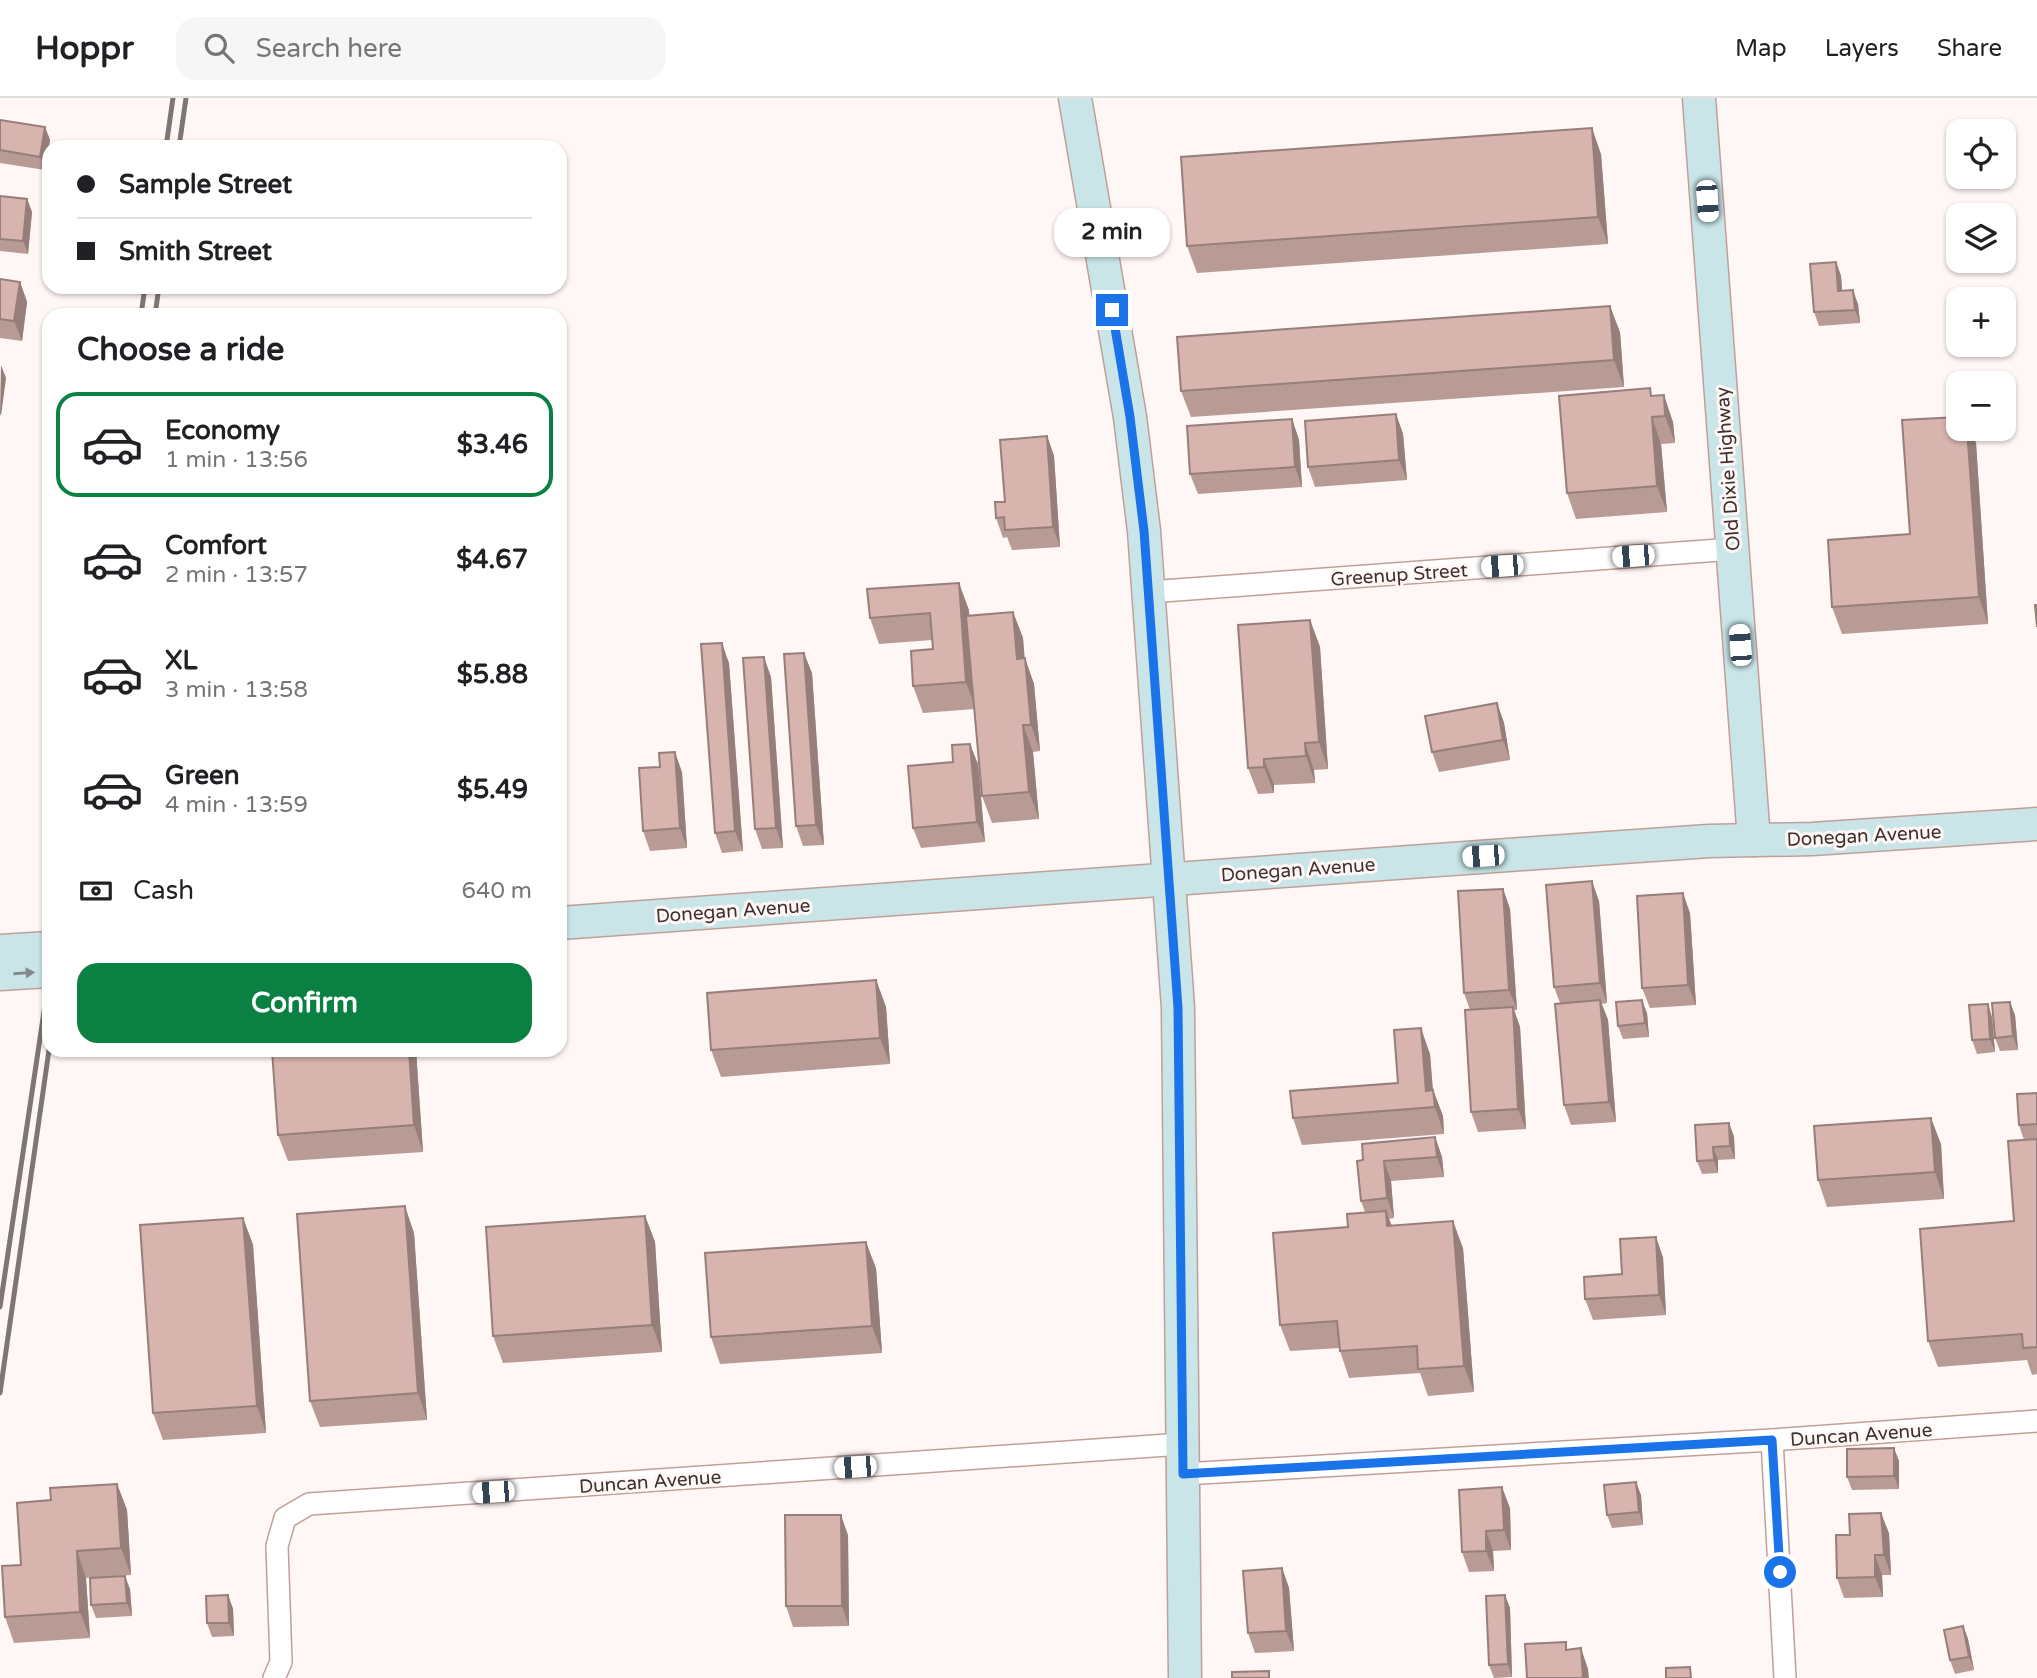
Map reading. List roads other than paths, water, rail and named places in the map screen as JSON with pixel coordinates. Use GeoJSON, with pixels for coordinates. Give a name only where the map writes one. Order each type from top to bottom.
{"type":"FeatureCollection","features":[{"type":"Feature","properties":{"kind":"street"},"geometry":{"type":"LineString","coordinates":[[1075,98],[1130,417],[1144,531],[1178,1008],[1185,1678]]}},
{"type":"Feature","properties":{"kind":"street","name":"Old Dixie Highway"},"geometry":{"type":"LineString","coordinates":[[1699,98],[1754,840]]}},
{"type":"Feature","properties":{"kind":"street","name":"Greenup Street"},"geometry":{"type":"LineString","coordinates":[[1149,592],[1733,549]]}},
{"type":"Feature","properties":{"kind":"street","name":"Donegan Avenue"},"geometry":{"type":"LineString","coordinates":[[567,922],[1168,879],[2037,824]]}},
{"type":"Feature","properties":{"kind":"street"},"geometry":{"type":"LineString","coordinates":[[0,951],[42,948]]}},
{"type":"Feature","properties":{"kind":"street"},"geometry":{"type":"LineString","coordinates":[[0,974],[42,971]]}},
{"type":"Feature","properties":{"kind":"street","name":"Duncan Avenue"},"geometry":{"type":"LineString","coordinates":[[274,1678],[281,1662],[276,1546],[285,1518],[309,1504],[1182,1459],[1772,1440],[2037,1421]]}},
{"type":"Feature","properties":{"kind":"street"},"geometry":{"type":"LineString","coordinates":[[1772,1440],[1785,1678]]}},
{"type":"Feature","properties":{"kind":"railway"},"geometry":{"type":"LineString","coordinates":[[167,140],[173,98]]}},
{"type":"Feature","properties":{"kind":"railway"},"geometry":{"type":"LineString","coordinates":[[180,140],[186,98]]}},
{"type":"Feature","properties":{"kind":"railway"},"geometry":{"type":"LineString","coordinates":[[142,308],[144,294]]}},
{"type":"Feature","properties":{"kind":"railway"},"geometry":{"type":"LineString","coordinates":[[156,308],[158,294]]}},
{"type":"Feature","properties":{"kind":"railway"},"geometry":{"type":"LineString","coordinates":[[0,1307],[42,1025]]}},
{"type":"Feature","properties":{"kind":"railway"},"geometry":{"type":"LineString","coordinates":[[0,1393],[48,1057]]}}]}
